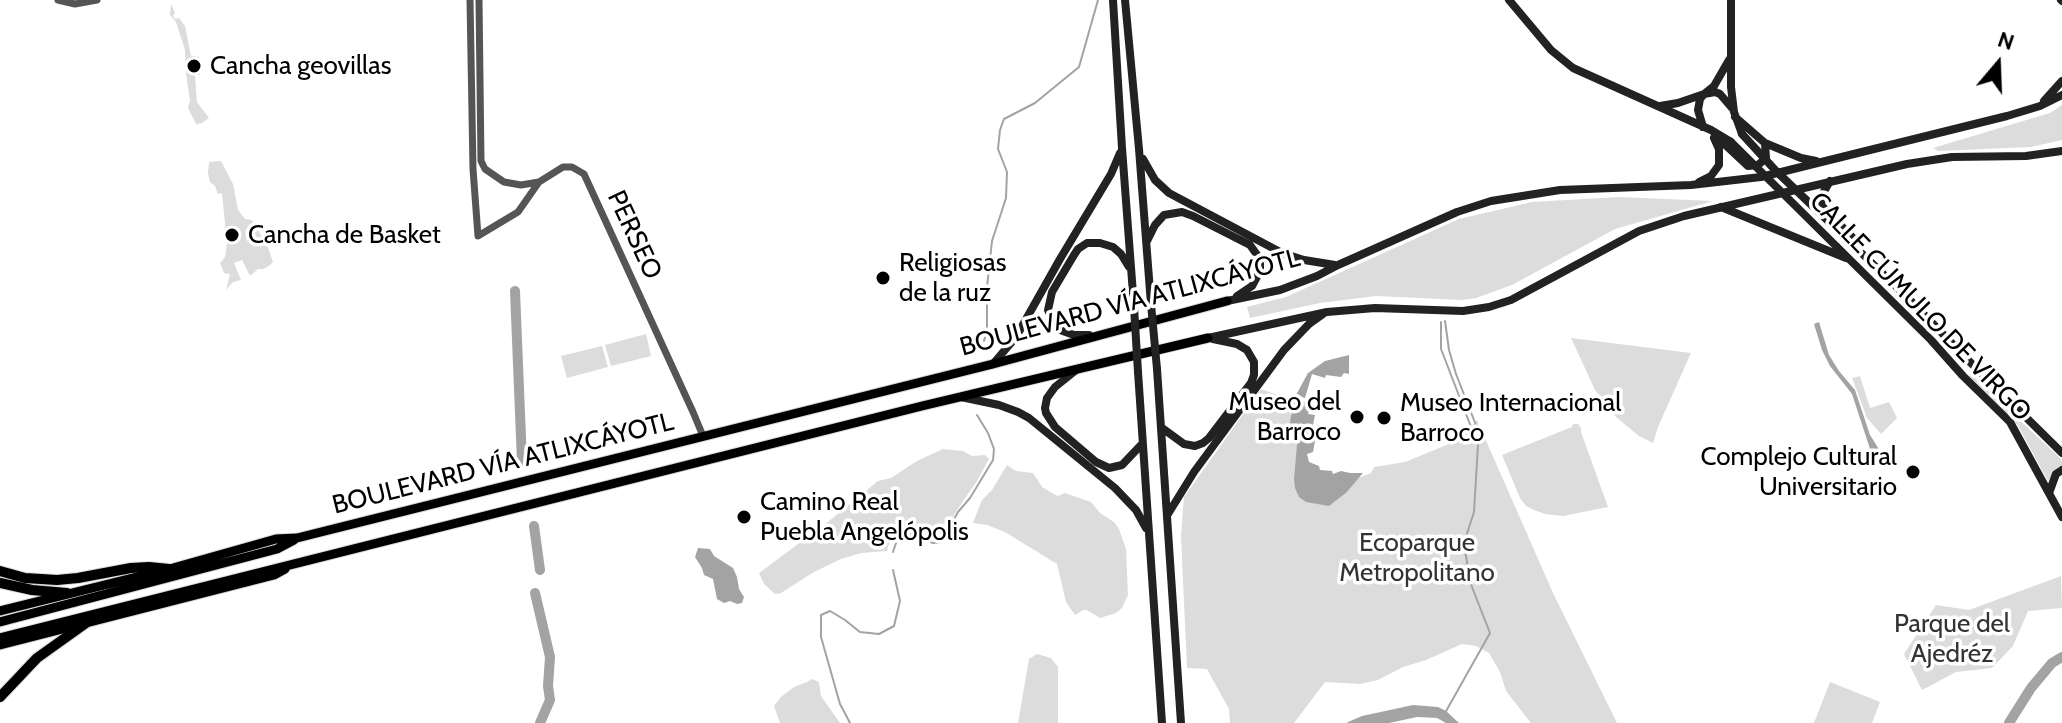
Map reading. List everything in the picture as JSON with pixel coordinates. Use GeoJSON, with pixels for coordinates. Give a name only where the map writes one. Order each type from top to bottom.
{"type":"FeatureCollection","features":[{"type":"Feature","properties":{"kind":"highway"},"geometry":{"type":"LineString","coordinates":[[0,571],[47,580],[78,578],[131,568],[169,569]]}},
{"type":"Feature","properties":{"kind":"highway"},"geometry":{"type":"LineString","coordinates":[[0,583],[67,593]]}},
{"type":"Feature","properties":{"kind":"highway"},"geometry":{"type":"LineString","coordinates":[[0,697],[37,658],[86,623]]}},
{"type":"Feature","properties":{"kind":"main road"},"geometry":{"type":"LineString","coordinates":[[1113,0],[1162,723]]}},
{"type":"Feature","properties":{"kind":"main road"},"geometry":{"type":"LineString","coordinates":[[1125,0],[1162,428],[1181,723]]}},
{"type":"Feature","properties":{"kind":"main road"},"geometry":{"type":"LineString","coordinates":[[1509,0],[1551,50],[1573,68],[1707,128],[1748,166],[1758,165],[1766,158],[1765,143]]}},
{"type":"Feature","properties":{"kind":"main road"},"geometry":{"type":"LineString","coordinates":[[1731,0],[1731,87],[1735,114]]}},
{"type":"Feature","properties":{"kind":"main road"},"geometry":{"type":"LineString","coordinates":[[1691,185],[1706,180],[1719,165],[1719,149],[1699,117],[1698,104],[1721,77],[1731,55]]}},
{"type":"Feature","properties":{"kind":"main road"},"geometry":{"type":"LineString","coordinates":[[2040,106],[2062,81]]}},
{"type":"Feature","properties":{"kind":"main road"},"geometry":{"type":"LineString","coordinates":[[1660,106],[1715,92],[1765,143],[1801,158],[1821,162]]}},
{"type":"Feature","properties":{"kind":"main road","name":"BOULEVARD VÍA ATLIXCÁYOTL"},"geometry":{"type":"LineString","coordinates":[[0,611],[276,539],[297,538],[1280,290],[1457,212],[1502,199],[1560,190],[1691,185],[1761,177],[2007,116],[2040,106],[2062,95]]}},
{"type":"Feature","properties":{"kind":"main road","name":"CALLE CÚMULO DE VIRGO"},"geometry":{"type":"LineString","coordinates":[[1735,114],[1742,134],[1776,171],[1899,288],[2062,453]]}},
{"type":"Feature","properties":{"kind":"main road","name":"CALLE CÚMULO DE VIRGO"},"geometry":{"type":"LineString","coordinates":[[1707,128],[1731,142],[1763,173],[2010,422],[2062,517]]}},
{"type":"Feature","properties":{"kind":"main road"},"geometry":{"type":"LineString","coordinates":[[993,364],[1016,337],[1111,174],[1122,148]]}},
{"type":"Feature","properties":{"kind":"main road"},"geometry":{"type":"LineString","coordinates":[[1139,149],[1148,170],[1169,193],[1282,253],[1336,265]]}},
{"type":"Feature","properties":{"kind":"main road","name":"BOULEVARD VÍA ATLIXCÁYOTL"},"geometry":{"type":"LineString","coordinates":[[0,638],[960,397],[1208,338],[1327,312],[1375,308],[1463,311],[1495,305],[1511,300],[1661,222],[1830,181],[1952,157],[2026,156],[2062,151]]}},
{"type":"Feature","properties":{"kind":"main road"},"geometry":{"type":"LineString","coordinates":[[1830,181],[1820,200],[1821,205],[1899,288]]}},
{"type":"Feature","properties":{"kind":"main road"},"geometry":{"type":"LineString","coordinates":[[1720,207],[1851,262],[1868,264],[1883,274]]}},
{"type":"Feature","properties":{"kind":"main road"},"geometry":{"type":"LineString","coordinates":[[1147,242],[1164,215],[1182,212],[1250,245],[1260,259],[1260,271],[1247,290],[1227,301]]}},
{"type":"Feature","properties":{"kind":"main road"},"geometry":{"type":"LineString","coordinates":[[1097,335],[1074,335],[1055,326],[1048,310],[1052,292],[1074,255],[1087,243],[1113,247],[1130,269]]}},
{"type":"Feature","properties":{"kind":"main road"},"geometry":{"type":"LineString","coordinates":[[1167,515],[1194,472],[1284,350],[1309,324],[1327,312]]}},
{"type":"Feature","properties":{"kind":"main road"},"geometry":{"type":"LineString","coordinates":[[1162,428],[1184,444],[1195,446],[1203,443],[1251,383],[1254,362],[1247,350],[1237,344],[1208,338]]}},
{"type":"Feature","properties":{"kind":"main road"},"geometry":{"type":"LineString","coordinates":[[1944,354],[1961,365],[1966,366],[1970,362]]}},
{"type":"Feature","properties":{"kind":"main road"},"geometry":{"type":"LineString","coordinates":[[1076,370],[1047,398],[1046,413],[1055,427],[1096,462],[1109,468],[1127,462],[1143,443]]}},
{"type":"Feature","properties":{"kind":"main road"},"geometry":{"type":"LineString","coordinates":[[1963,376],[1973,370],[1993,384]]}},
{"type":"Feature","properties":{"kind":"main road"},"geometry":{"type":"LineString","coordinates":[[960,397],[999,405],[1029,418],[1131,503],[1149,534]]}},
{"type":"Feature","properties":{"kind":"main road"},"geometry":{"type":"LineString","coordinates":[[2049,494],[2052,481],[2062,470]]}},
{"type":"Feature","properties":{"kind":"main road","name":"BOULEVARD VÍA ATLIXCÁYOTL"},"geometry":{"type":"LineString","coordinates":[[0,622],[277,549],[297,538]]}},
{"type":"Feature","properties":{"kind":"main road","name":"BOULEVARD VÍA ATLIXCÁYOTL"},"geometry":{"type":"LineString","coordinates":[[0,645],[274,575],[294,563]]}},
{"type":"Feature","properties":{"kind":"street"},"geometry":{"type":"LineString","coordinates":[[58,0],[75,4],[97,0]]}},
{"type":"Feature","properties":{"kind":"street"},"geometry":{"type":"LineString","coordinates":[[470,0],[473,169],[478,236],[518,212],[539,182]]}},
{"type":"Feature","properties":{"kind":"street"},"geometry":{"type":"LineString","coordinates":[[479,0],[481,161],[485,169],[504,182],[521,185],[539,182]]}},
{"type":"Feature","properties":{"kind":"street","name":"PERSEO"},"geometry":{"type":"LineString","coordinates":[[539,182],[563,167],[572,167],[584,174],[703,436]]}},
{"type":"Feature","properties":{"kind":"green space"},"geometry":{"type":"Polygon","coordinates":[[[171,4],[175,13],[173,16],[185,26],[191,56],[199,57],[200,75],[195,75],[197,102],[209,118],[202,123],[196,124],[188,108],[185,50],[176,22],[170,15],[171,4]]]}},
{"type":"Feature","properties":{"kind":"green space"},"geometry":{"type":"Polygon","coordinates":[[[2062,105],[2062,140],[2031,147],[1938,151],[1933,148],[2050,113],[2062,105]]]}},
{"type":"Feature","properties":{"kind":"green space"},"geometry":{"type":"Polygon","coordinates":[[[221,161],[233,184],[238,210],[245,219],[252,220],[273,262],[250,276],[242,260],[234,263],[241,280],[233,282],[226,290],[230,274],[224,273],[220,263],[225,257],[227,244],[222,193],[218,194],[208,173],[209,162],[221,161]]]}},
{"type":"Feature","properties":{"kind":"green space"},"geometry":{"type":"Polygon","coordinates":[[[1619,197],[1713,201],[1615,229],[1512,285],[1476,298],[1376,296],[1320,303],[1250,318],[1247,307],[1286,297],[1459,219],[1532,202],[1619,197]]]}},
{"type":"Feature","properties":{"kind":"green space"},"geometry":{"type":"Polygon","coordinates":[[[646,334],[651,356],[611,366],[605,345],[646,334]]]}},
{"type":"Feature","properties":{"kind":"green space"},"geometry":{"type":"Polygon","coordinates":[[[1571,338],[1691,353],[1653,443],[1616,417],[1595,390],[1571,338]]]}},
{"type":"Feature","properties":{"kind":"green space"},"geometry":{"type":"Polygon","coordinates":[[[602,346],[608,367],[567,378],[561,356],[602,346]]]}},
{"type":"Feature","properties":{"kind":"green space"},"geometry":{"type":"Polygon","coordinates":[[[1970,373],[2062,460],[2062,468],[2048,481],[2018,426],[1969,376],[1970,373]]]}},
{"type":"Feature","properties":{"kind":"green space"},"geometry":{"type":"Polygon","coordinates":[[[1860,376],[1870,408],[1889,402],[1897,418],[1881,434],[1867,418],[1852,378],[1860,376]]]}},
{"type":"Feature","properties":{"kind":"green space","name":"Ecoparque Metropolitano"},"geometry":{"type":"Polygon","coordinates":[[[1261,389],[1294,399],[1290,411],[1297,445],[1294,478],[1329,506],[1346,493],[1356,479],[1371,473],[1374,467],[1405,462],[1461,439],[1477,420],[1553,593],[1617,723],[1531,723],[1506,691],[1489,653],[1476,646],[1462,644],[1378,680],[1360,684],[1325,682],[1294,723],[1230,723],[1229,709],[1207,669],[1187,668],[1181,536],[1184,497],[1261,389]]]}},
{"type":"Feature","properties":{"kind":"green space"},"geometry":{"type":"Polygon","coordinates":[[[1578,424],[1608,507],[1563,516],[1545,514],[1526,506],[1502,455],[1578,424]]]}},
{"type":"Feature","properties":{"kind":"green space"},"geometry":{"type":"Polygon","coordinates":[[[943,449],[963,451],[972,456],[985,455],[989,459],[939,537],[900,529],[891,536],[887,551],[861,553],[841,559],[781,593],[775,594],[764,584],[759,573],[878,481],[891,478],[943,449]]]}},
{"type":"Feature","properties":{"kind":"green space"},"geometry":{"type":"Polygon","coordinates":[[[1007,465],[1016,471],[1033,473],[1042,487],[1058,496],[1065,493],[1091,502],[1114,522],[1126,549],[1128,595],[1116,613],[1100,618],[1083,610],[1075,615],[1066,602],[1057,564],[1005,532],[973,523],[982,500],[1007,465]]]}},
{"type":"Feature","properties":{"kind":"green space","name":"Parque del Ajedréz"},"geometry":{"type":"Polygon","coordinates":[[[2061,576],[2062,608],[2028,611],[2013,646],[1992,668],[1956,672],[1922,690],[1904,654],[1936,605],[1969,610],[2061,576]]]}},
{"type":"Feature","properties":{"kind":"green space"},"geometry":{"type":"Polygon","coordinates":[[[1037,654],[1051,658],[1058,667],[1058,723],[1018,723],[1029,659],[1037,654]]]}},
{"type":"Feature","properties":{"kind":"green space"},"geometry":{"type":"Polygon","coordinates":[[[812,679],[819,682],[821,696],[840,723],[780,723],[774,706],[794,687],[812,679]]]}},
{"type":"Feature","properties":{"kind":"green space"},"geometry":{"type":"Polygon","coordinates":[[[1830,682],[1880,702],[1872,723],[1814,723],[1830,682]]]}},
{"type":"Feature","properties":{"kind":"shaded area"},"geometry":{"type":"Polygon","coordinates":[[[1819,322],[1829,355],[1855,390],[1870,435],[1887,462],[1884,465],[1875,454],[1872,455],[1852,394],[1830,366],[1822,350],[1814,324],[1819,322]]]}},
{"type":"Feature","properties":{"kind":"shaded area"},"geometry":{"type":"Polygon","coordinates":[[[1349,355],[1349,374],[1344,373],[1341,377],[1326,375],[1325,378],[1312,374],[1305,398],[1296,395],[1308,373],[1325,361],[1349,355]]]}},
{"type":"Feature","properties":{"kind":"shaded area"},"geometry":{"type":"Polygon","coordinates":[[[1294,399],[1311,404],[1308,414],[1315,415],[1311,435],[1316,436],[1313,452],[1307,454],[1309,462],[1333,474],[1341,471],[1363,473],[1346,493],[1329,506],[1306,502],[1299,497],[1295,488],[1297,444],[1290,422],[1294,399]]]}},
{"type":"Feature","properties":{"kind":"shaded area"},"geometry":{"type":"Polygon","coordinates":[[[698,548],[710,549],[714,556],[733,568],[744,597],[742,603],[724,603],[717,599],[713,579],[704,575],[695,557],[698,548]]]}},
{"type":"Feature","properties":{"kind":"shaded area"},"geometry":{"type":"Polygon","coordinates":[[[1413,705],[1438,707],[1459,723],[1417,717],[1389,723],[1346,723],[1362,716],[1413,705]]]}},
{"type":"Feature","properties":{"kind":"waterway"},"geometry":{"type":"LineString","coordinates":[[984,341],[992,241],[1006,198],[1007,172],[998,149],[1000,130],[1004,119],[1035,103],[1079,67],[1098,0]]}},
{"type":"Feature","properties":{"kind":"waterway"},"geometry":{"type":"LineString","coordinates":[[515,291],[522,462]]}},
{"type":"Feature","properties":{"kind":"waterway"},"geometry":{"type":"LineString","coordinates":[[1445,321],[1456,374],[1481,438],[1478,445]]}},
{"type":"Feature","properties":{"kind":"waterway"},"geometry":{"type":"LineString","coordinates":[[1441,322],[1441,349],[1478,445],[1474,512],[1464,543],[1470,582],[1490,633],[1445,713]]}},
{"type":"Feature","properties":{"kind":"waterway"},"geometry":{"type":"LineString","coordinates":[[893,552],[899,534],[908,533],[933,543],[942,542],[958,512],[970,498],[993,460],[994,449],[977,415]]}},
{"type":"Feature","properties":{"kind":"waterway"},"geometry":{"type":"LineString","coordinates":[[534,526],[540,570]]}},
{"type":"Feature","properties":{"kind":"waterway"},"geometry":{"type":"LineString","coordinates":[[850,723],[840,704],[821,637],[821,615],[830,611],[860,632],[879,634],[894,626],[900,601],[893,570]]}},
{"type":"Feature","properties":{"kind":"waterway"},"geometry":{"type":"LineString","coordinates":[[535,593],[550,657],[550,700],[540,723]]}},
{"type":"Feature","properties":{"kind":"waterway"},"geometry":{"type":"LineString","coordinates":[[2009,723],[2031,688],[2052,663],[2062,657]]}},
{"type":"Feature","properties":{"kind":"place","name":"Cancha geovillas"},"geometry":{"type":"Point","coordinates":[194,66]}},
{"type":"Feature","properties":{"kind":"place","name":"Cancha de Basket"},"geometry":{"type":"Point","coordinates":[232,235]}},
{"type":"Feature","properties":{"kind":"place","name":"Religiosas de la ruz"},"geometry":{"type":"Point","coordinates":[883,278]}},
{"type":"Feature","properties":{"kind":"place","name":"Museo del Barroco"},"geometry":{"type":"Point","coordinates":[1357,417]}},
{"type":"Feature","properties":{"kind":"place","name":"Museo Internacional Barroco"},"geometry":{"type":"Point","coordinates":[1384,418]}},
{"type":"Feature","properties":{"kind":"place","name":"Complejo Cultural Universitario"},"geometry":{"type":"Point","coordinates":[1913,472]}},
{"type":"Feature","properties":{"kind":"place","name":"Camino Real Puebla Angelópolis"},"geometry":{"type":"Point","coordinates":[744,517]}}]}
